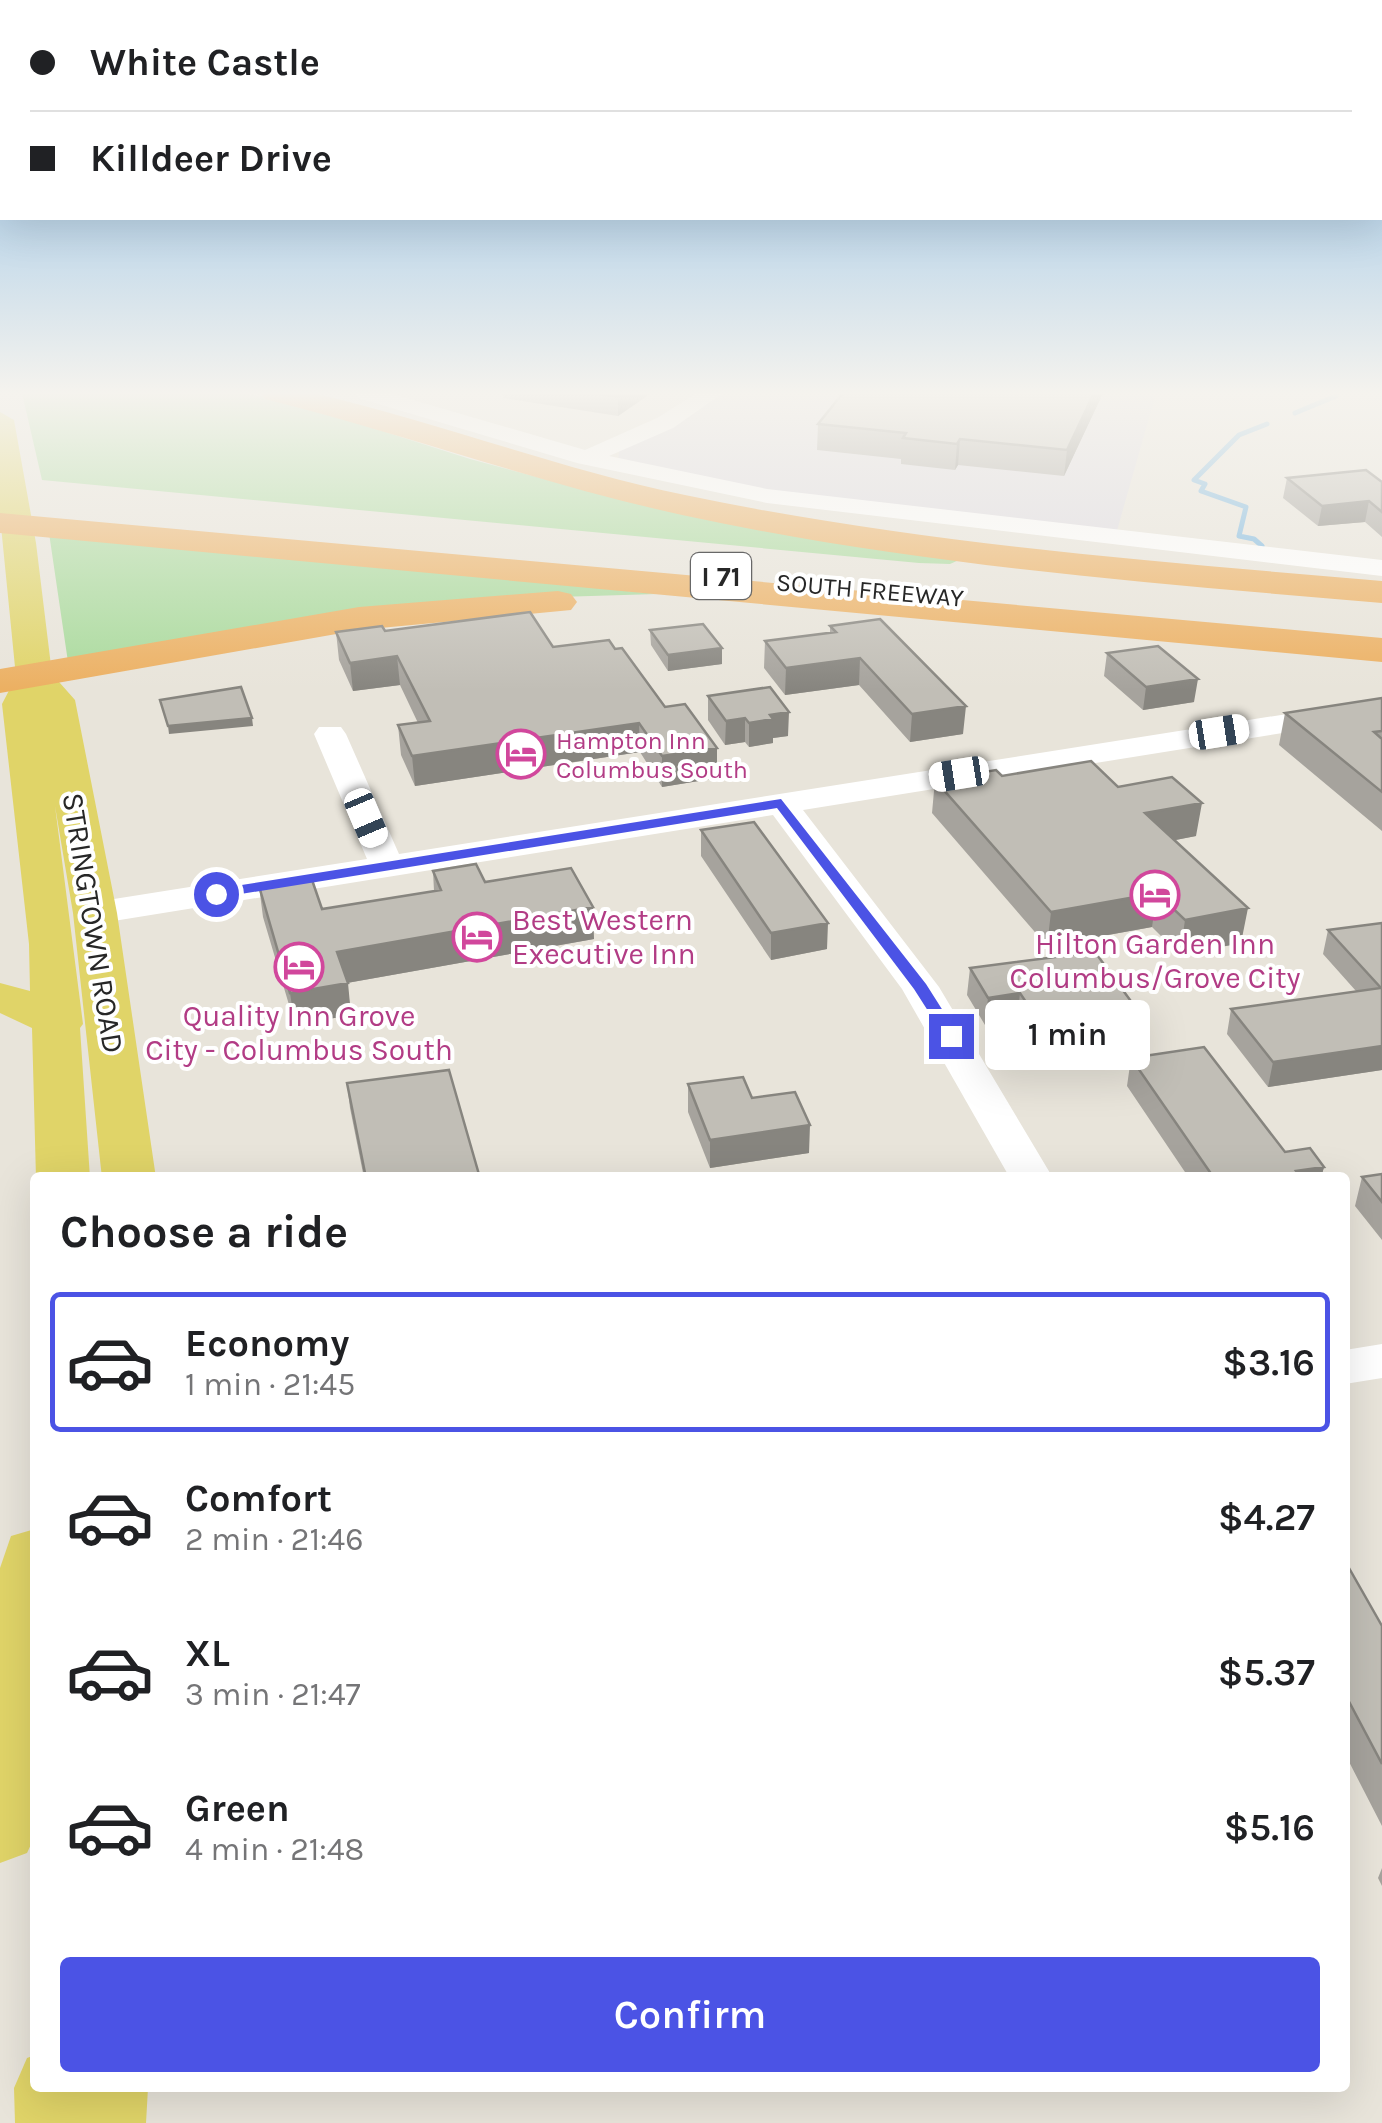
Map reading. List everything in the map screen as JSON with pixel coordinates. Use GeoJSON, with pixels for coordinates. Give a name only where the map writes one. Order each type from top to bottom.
{"type":"FeatureCollection","features":[{"type":"Feature","properties":{"kind":"highway"},"geometry":{"type":"LineString","coordinates":[[627,492],[862,538],[1156,577],[1382,595]]}},
{"type":"Feature","properties":{"kind":"highway","name":"SOUTH FREEWAY"},"geometry":{"type":"LineString","coordinates":[[0,510],[1380,638]]}},
{"type":"Feature","properties":{"kind":"highway","name":"I 71"},"geometry":{"type":"LineString","coordinates":[[10,533],[1380,638]]}},
{"type":"Feature","properties":{"kind":"highway","name":"SOUTH FREEWAY"},"geometry":{"type":"LineString","coordinates":[[800,560],[1380,638]]}},
{"type":"Feature","properties":{"kind":"highway"},"geometry":{"type":"LineString","coordinates":[[17,678],[381,616],[603,599],[764,604],[1321,650],[1380,638]]}},
{"type":"Feature","properties":{"kind":"main road","name":"STRINGTOWN ROAD"},"geometry":{"type":"LineString","coordinates":[[6,492],[17,678],[59,1024],[63,1172]]}},
{"type":"Feature","properties":{"kind":"main road","name":"STRINGTOWN ROAD"},"geometry":{"type":"LineString","coordinates":[[17,678],[56,700],[94,913],[128,1172]]}},
{"type":"Feature","properties":{"kind":"main road"},"geometry":{"type":"LineString","coordinates":[[31,774],[52,789],[71,911],[94,913]]}},
{"type":"Feature","properties":{"kind":"main road"},"geometry":{"type":"LineString","coordinates":[[0,981],[18,974],[52,944]]}},
{"type":"Feature","properties":{"kind":"main road"},"geometry":{"type":"LineString","coordinates":[[0,997],[31,1006],[59,1024]]}},
{"type":"Feature","properties":{"kind":"main road"},"geometry":{"type":"LineString","coordinates":[[0,1829],[18,1718],[27,1596]]}},
{"type":"Feature","properties":{"kind":"main road"},"geometry":{"type":"LineString","coordinates":[[57,2092],[58,2123]]}},
{"type":"Feature","properties":{"kind":"main road"},"geometry":{"type":"LineString","coordinates":[[103,2123],[106,2092]]}},
{"type":"Feature","properties":{"kind":"street"},"geometry":{"type":"LineString","coordinates":[[746,492],[835,506],[1382,568]]}},
{"type":"Feature","properties":{"kind":"street"},"geometry":{"type":"LineString","coordinates":[[94,913],[1382,708]]}},
{"type":"Feature","properties":{"kind":"street"},"geometry":{"type":"LineString","coordinates":[[330,734],[388,866]]}},
{"type":"Feature","properties":{"kind":"street"},"geometry":{"type":"LineString","coordinates":[[781,803],[920,987],[1028,1172]]}},
{"type":"Feature","properties":{"kind":"street"},"geometry":{"type":"LineString","coordinates":[[1350,1367],[1382,1361]]}},
{"type":"Feature","properties":{"kind":"shaded area"},"geometry":{"type":"Polygon","coordinates":[[[772,492],[1128,492],[1116,534],[772,492]]]}},
{"type":"Feature","properties":{"kind":"green space"},"geometry":{"type":"Polygon","coordinates":[[[170,492],[594,492],[650,507],[959,560],[950,564],[170,492]]]}},
{"type":"Feature","properties":{"kind":"green space"},"geometry":{"type":"Polygon","coordinates":[[[49,533],[657,594],[489,599],[68,662],[49,533]]]}},
{"type":"Feature","properties":{"kind":"building"},"geometry":{"type":"Polygon","coordinates":[[[1305,492],[1382,492],[1382,512],[1369,501],[1322,506],[1305,492]]]}},
{"type":"Feature","properties":{"kind":"building"},"geometry":{"type":"Polygon","coordinates":[[[530,612],[553,647],[609,640],[615,649],[622,648],[665,707],[685,704],[717,748],[662,756],[639,723],[412,756],[398,725],[430,721],[397,656],[350,663],[336,632],[382,626],[385,631],[530,612]]]}},
{"type":"Feature","properties":{"kind":"building"},"geometry":{"type":"Polygon","coordinates":[[[880,619],[966,706],[912,714],[860,658],[786,668],[765,641],[836,632],[830,626],[880,619]]]}},
{"type":"Feature","properties":{"kind":"building"},"geometry":{"type":"Polygon","coordinates":[[[703,624],[722,648],[668,655],[650,630],[703,624]]]}},
{"type":"Feature","properties":{"kind":"building"},"geometry":{"type":"Polygon","coordinates":[[[1158,646],[1198,679],[1146,687],[1107,653],[1158,646]]]}},
{"type":"Feature","properties":{"kind":"building"},"geometry":{"type":"Polygon","coordinates":[[[241,687],[252,718],[168,726],[160,700],[241,687]]]}},
{"type":"Feature","properties":{"kind":"building"},"geometry":{"type":"Polygon","coordinates":[[[770,687],[789,712],[749,723],[745,718],[726,721],[708,696],[770,687]]]}},
{"type":"Feature","properties":{"kind":"building"},"geometry":{"type":"Polygon","coordinates":[[[1382,698],[1382,731],[1374,732],[1382,739],[1382,792],[1285,713],[1382,698]]]}},
{"type":"Feature","properties":{"kind":"building"},"geometry":{"type":"Polygon","coordinates":[[[1091,761],[1118,787],[1172,777],[1202,803],[1145,813],[1248,908],[1185,920],[1157,893],[1051,912],[935,780],[996,770],[1002,776],[1091,761]]]}},
{"type":"Feature","properties":{"kind":"building"},"geometry":{"type":"Polygon","coordinates":[[[754,822],[828,923],[771,933],[701,830],[754,822]]]}},
{"type":"Feature","properties":{"kind":"building"},"geometry":{"type":"Polygon","coordinates":[[[476,864],[485,882],[571,868],[593,907],[337,952],[348,983],[290,993],[259,886],[311,877],[322,909],[441,890],[433,871],[476,864]]]}},
{"type":"Feature","properties":{"kind":"building"},"geometry":{"type":"Polygon","coordinates":[[[1382,923],[1382,1046],[1273,1062],[1231,1009],[1381,988],[1328,930],[1382,923]]]}},
{"type":"Feature","properties":{"kind":"building"},"geometry":{"type":"Polygon","coordinates":[[[1095,952],[1133,1004],[1036,1017],[1020,993],[988,998],[970,968],[1095,952]]]}},
{"type":"Feature","properties":{"kind":"building"},"geometry":{"type":"Polygon","coordinates":[[[1204,1047],[1285,1152],[1310,1148],[1324,1167],[1297,1172],[1210,1172],[1131,1058],[1204,1047]]]}},
{"type":"Feature","properties":{"kind":"building"},"geometry":{"type":"Polygon","coordinates":[[[449,1070],[478,1172],[365,1172],[347,1083],[449,1070]]]}},
{"type":"Feature","properties":{"kind":"building"},"geometry":{"type":"Polygon","coordinates":[[[743,1077],[752,1098],[795,1092],[810,1125],[710,1140],[688,1084],[743,1077]]]}},
{"type":"Feature","properties":{"kind":"building"},"geometry":{"type":"Polygon","coordinates":[[[1382,1174],[1382,1202],[1362,1177],[1382,1174]]]}},
{"type":"Feature","properties":{"kind":"building"},"geometry":{"type":"Polygon","coordinates":[[[1350,1570],[1382,1626],[1382,1764],[1350,1703],[1350,1570]]]}},
{"type":"Feature","properties":{"kind":"waterway"},"geometry":{"type":"LineString","coordinates":[[1204,492],[1246,507],[1239,536],[1254,539],[1262,546]]}},
{"type":"Feature","properties":{"kind":"place","name":"Hampton Inn Columbus South"},"geometry":{"type":"Point","coordinates":[521,754]}},
{"type":"Feature","properties":{"kind":"place","name":"Hilton Garden Inn Columbus/Grove City"},"geometry":{"type":"Point","coordinates":[1155,895]}},
{"type":"Feature","properties":{"kind":"place","name":"Best Western Executive Inn"},"geometry":{"type":"Point","coordinates":[477,937]}},
{"type":"Feature","properties":{"kind":"place","name":"Quality Inn Grove City - Columbus South"},"geometry":{"type":"Point","coordinates":[299,967]}},
{"type":"Feature","properties":{"kind":"route"},"geometry":{"type":"LineString","coordinates":[[216,894],[781,803],[920,987],[951,1036]]}}]}
